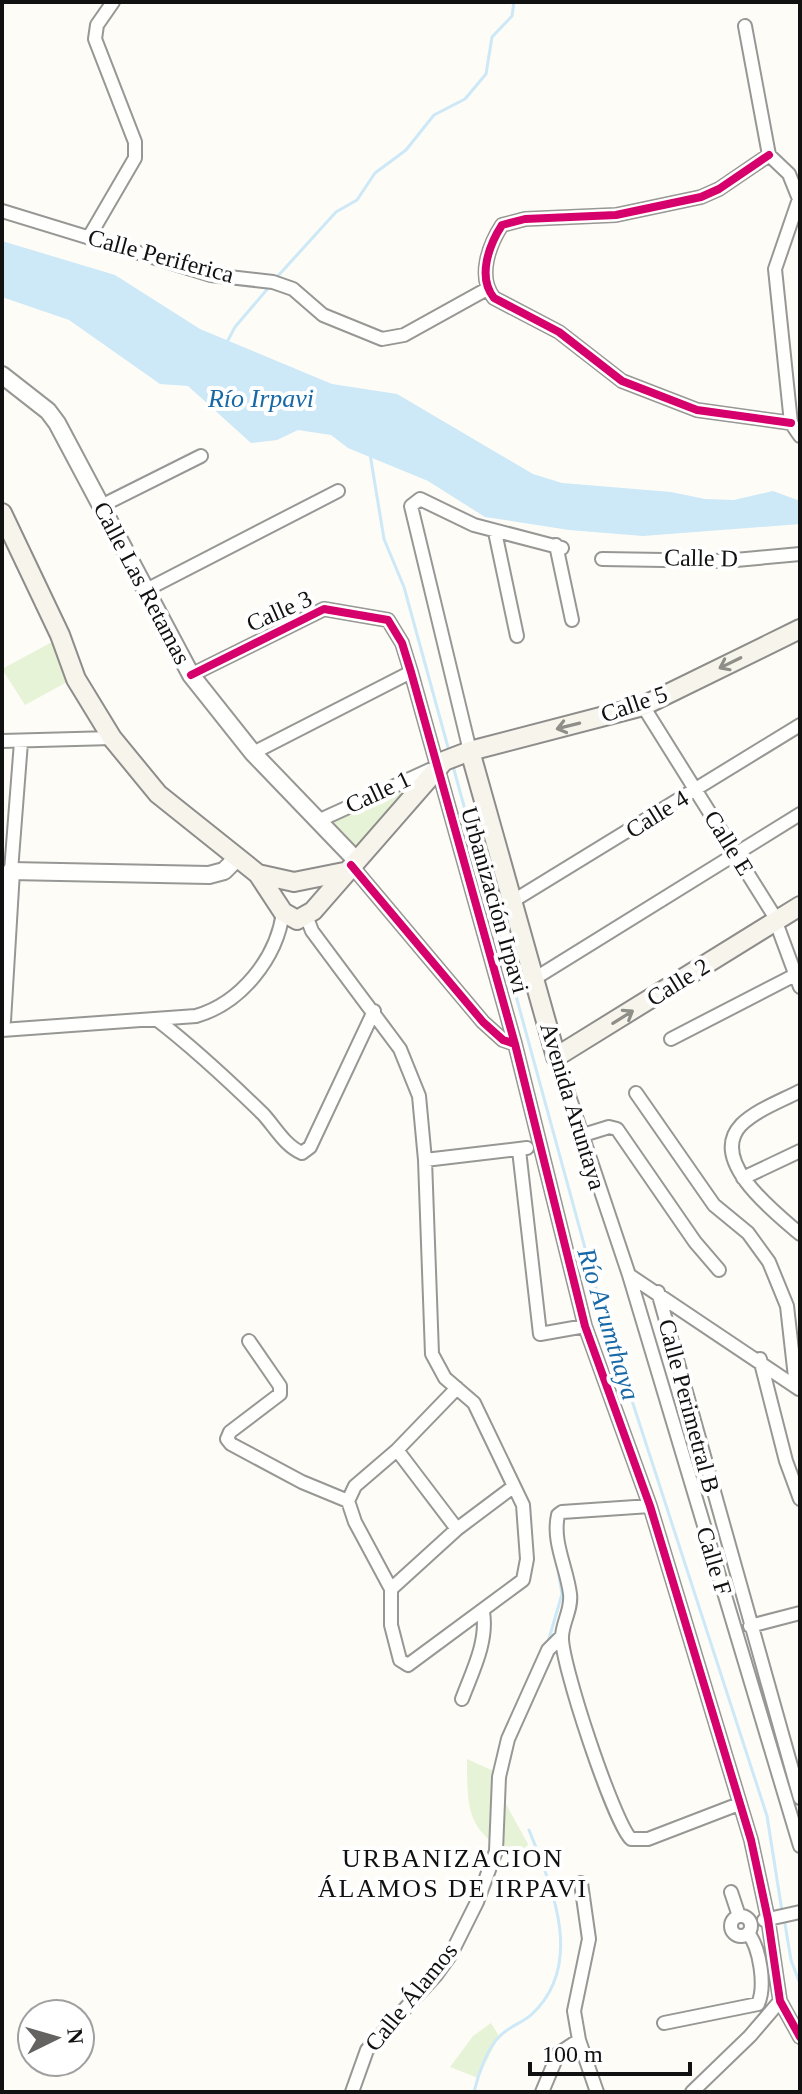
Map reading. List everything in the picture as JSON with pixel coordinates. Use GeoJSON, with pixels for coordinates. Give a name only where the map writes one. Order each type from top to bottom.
{"type":"FeatureCollection","features":[{"type":"Feature","properties":{"kind":"main road"},"geometry":{"type":"LineString","coordinates":[[2,513],[60,635],[83,693],[112,738],[158,794],[258,874],[281,908],[297,920],[312,910],[350,865],[452,758]]}},
{"type":"Feature","properties":{"kind":"main road","name":"Calle 5"},"geometry":{"type":"LineString","coordinates":[[452,758],[643,706],[800,629]]}},
{"type":"Feature","properties":{"kind":"main road","name":"Avenida Aruntaya"},"geometry":{"type":"LineString","coordinates":[[452,758],[513,901],[556,1057]]}},
{"type":"Feature","properties":{"kind":"main road"},"geometry":{"type":"LineString","coordinates":[[281,908],[285,888],[350,865]]}},
{"type":"Feature","properties":{"kind":"main road"},"geometry":{"type":"LineString","coordinates":[[258,874],[298,882],[313,890],[312,910]]}},
{"type":"Feature","properties":{"kind":"main road","name":"Calle 2"},"geometry":{"type":"LineString","coordinates":[[556,1057],[800,906]]}},
{"type":"Feature","properties":{"kind":"street"},"geometry":{"type":"LineString","coordinates":[[89,237],[135,158],[135,142],[95,39],[97,25],[113,2]]}},
{"type":"Feature","properties":{"kind":"street"},"geometry":{"type":"LineString","coordinates":[[745,26],[769,155],[789,174],[799,199],[775,269],[794,401],[791,423],[800,436]]}},
{"type":"Feature","properties":{"kind":"street"},"geometry":{"type":"LineString","coordinates":[[769,155],[719,189],[676,204],[616,215],[525,219],[502,225],[488,259],[485,276],[487,289],[494,298],[559,332],[622,381],[697,410],[791,423]]}},
{"type":"Feature","properties":{"kind":"street","name":"Calle Periferica"},"geometry":{"type":"LineString","coordinates":[[2,211],[211,275],[273,282],[293,289],[323,315],[382,339],[404,335],[487,289]]}},
{"type":"Feature","properties":{"kind":"street","name":"Calle Las Retamas"},"geometry":{"type":"LineString","coordinates":[[2,375],[48,411],[191,675],[253,753],[320,820],[350,865]]}},
{"type":"Feature","properties":{"kind":"street"},"geometry":{"type":"LineString","coordinates":[[101,506],[201,456]]}},
{"type":"Feature","properties":{"kind":"street"},"geometry":{"type":"LineString","coordinates":[[146,590],[338,491]]}},
{"type":"Feature","properties":{"kind":"street"},"geometry":{"type":"LineString","coordinates":[[452,758],[411,506],[420,499],[495,532],[559,546],[572,620]]}},
{"type":"Feature","properties":{"kind":"street"},"geometry":{"type":"LineString","coordinates":[[495,532],[517,636]]}},
{"type":"Feature","properties":{"kind":"street","name":"Calle D"},"geometry":{"type":"LineString","coordinates":[[602,559],[725,561],[800,554]]}},
{"type":"Feature","properties":{"kind":"street","name":"Calle 3"},"geometry":{"type":"LineString","coordinates":[[191,675],[324,609],[388,620],[402,643],[411,672]]}},
{"type":"Feature","properties":{"kind":"street"},"geometry":{"type":"LineString","coordinates":[[253,753],[411,672],[452,758]]}},
{"type":"Feature","properties":{"kind":"street","name":"Calle E"},"geometry":{"type":"LineString","coordinates":[[643,706],[775,922],[797,981]]}},
{"type":"Feature","properties":{"kind":"street","name":"Calle 4"},"geometry":{"type":"LineString","coordinates":[[513,901],[800,725]]}},
{"type":"Feature","properties":{"kind":"street"},"geometry":{"type":"LineString","coordinates":[[2,741],[112,738]]}},
{"type":"Feature","properties":{"kind":"street"},"geometry":{"type":"LineString","coordinates":[[2,1021],[7,867],[21,742]]}},
{"type":"Feature","properties":{"kind":"street","name":"Calle 1"},"geometry":{"type":"LineString","coordinates":[[320,820],[452,758]]}},
{"type":"Feature","properties":{"kind":"street","name":"Urbanización Irpavi"},"geometry":{"type":"LineString","coordinates":[[452,758],[538,1146],[585,1326],[650,1506],[739,1804],[770,1919],[780,2001]]}},
{"type":"Feature","properties":{"kind":"street"},"geometry":{"type":"LineString","coordinates":[[534,979],[800,814]]}},
{"type":"Feature","properties":{"kind":"street"},"geometry":{"type":"LineString","coordinates":[[7,867],[209,875],[224,871],[236,859]]}},
{"type":"Feature","properties":{"kind":"street"},"geometry":{"type":"LineString","coordinates":[[350,865],[483,1022],[503,1040],[515,1044]]}},
{"type":"Feature","properties":{"kind":"street"},"geometry":{"type":"LineString","coordinates":[[2,1030],[196,1016],[217,1010],[256,976],[280,934],[281,908]]}},
{"type":"Feature","properties":{"kind":"street"},"geometry":{"type":"LineString","coordinates":[[312,910],[312,931],[374,1011],[413,1076],[419,1096],[425,1160],[432,1354],[445,1378],[457,1388],[474,1403],[485,1421],[523,1505],[527,1559],[523,1580],[408,1665],[400,1660],[396,1649],[391,1625],[391,1589],[355,1522],[348,1501],[355,1486],[397,1450],[457,1388]]}},
{"type":"Feature","properties":{"kind":"street"},"geometry":{"type":"LineString","coordinates":[[671,1039],[797,981]]}},
{"type":"Feature","properties":{"kind":"street"},"geometry":{"type":"LineString","coordinates":[[156,1019],[194,1048],[276,1127],[288,1145],[302,1153],[310,1147],[374,1011]]}},
{"type":"Feature","properties":{"kind":"street","name":"Avenida Aruntaya"},"geometry":{"type":"LineString","coordinates":[[556,1057],[629,1275]]}},
{"type":"Feature","properties":{"kind":"street"},"geometry":{"type":"LineString","coordinates":[[800,1091],[757,1113],[735,1133],[735,1161],[743,1178],[800,1234]]}},
{"type":"Feature","properties":{"kind":"street"},"geometry":{"type":"LineString","coordinates":[[636,1093],[714,1205],[748,1233],[769,1262],[787,1306],[798,1388]]}},
{"type":"Feature","properties":{"kind":"street"},"geometry":{"type":"LineString","coordinates":[[580,1136],[609,1127],[617,1129],[687,1231],[719,1270]]}},
{"type":"Feature","properties":{"kind":"street"},"geometry":{"type":"LineString","coordinates":[[425,1160],[538,1146]]}},
{"type":"Feature","properties":{"kind":"street"},"geometry":{"type":"LineString","coordinates":[[519,1150],[540,1334],[585,1326]]}},
{"type":"Feature","properties":{"kind":"street"},"geometry":{"type":"LineString","coordinates":[[743,1178],[800,1151]]}},
{"type":"Feature","properties":{"kind":"street"},"geometry":{"type":"LineString","coordinates":[[629,1275],[760,1359],[798,1388]]}},
{"type":"Feature","properties":{"kind":"street","name":"Calle F"},"geometry":{"type":"LineString","coordinates":[[629,1275],[800,1846]]}},
{"type":"Feature","properties":{"kind":"street","name":"Calle Perimetral B"},"geometry":{"type":"LineString","coordinates":[[658,1292],[800,1798]]}},
{"type":"Feature","properties":{"kind":"street"},"geometry":{"type":"LineString","coordinates":[[249,1341],[280,1386],[280,1394],[230,1432],[227,1439],[302,1482],[348,1501]]}},
{"type":"Feature","properties":{"kind":"street"},"geometry":{"type":"LineString","coordinates":[[760,1359],[786,1461],[800,1499]]}},
{"type":"Feature","properties":{"kind":"street"},"geometry":{"type":"LineString","coordinates":[[397,1450],[457,1529]]}},
{"type":"Feature","properties":{"kind":"street"},"geometry":{"type":"LineString","coordinates":[[391,1589],[457,1529],[513,1487]]}},
{"type":"Feature","properties":{"kind":"street"},"geometry":{"type":"LineString","coordinates":[[650,1506],[562,1512],[558,1515],[559,1548],[570,1591],[569,1616],[562,1636],[588,1733],[628,1836],[638,1840],[648,1839],[739,1804]]}},
{"type":"Feature","properties":{"kind":"street"},"geometry":{"type":"LineString","coordinates":[[462,1699],[479,1654],[484,1631],[483,1612]]}},
{"type":"Feature","properties":{"kind":"street"},"geometry":{"type":"LineString","coordinates":[[750,1626],[800,1613]]}},
{"type":"Feature","properties":{"kind":"street","name":"Calle Álamos"},"geometry":{"type":"LineString","coordinates":[[352,2092],[367,2050],[436,1975],[451,1954],[477,1902],[496,1851],[499,1777],[508,1739],[548,1650],[562,1636]]}},
{"type":"Feature","properties":{"kind":"street"},"geometry":{"type":"LineString","coordinates":[[581,1883],[589,1939],[574,2011],[579,2040],[597,2092]]}},
{"type":"Feature","properties":{"kind":"street"},"geometry":{"type":"LineString","coordinates":[[731,1892],[739,1916],[732,1929],[739,1936],[770,1919],[800,1912]]}},
{"type":"Feature","properties":{"kind":"street"},"geometry":{"type":"LineString","coordinates":[[664,2023],[758,2004],[762,1995],[760,1975],[750,1928]]}},
{"type":"Feature","properties":{"kind":"street"},"geometry":{"type":"LineString","coordinates":[[692,2092],[750,2036],[780,2001],[800,2037]]}},
{"type":"Feature","properties":{"kind":"street"},"geometry":{"type":"LineString","coordinates":[[542,2092],[558,2054],[579,2040]]}},
{"type":"Feature","properties":{"kind":"green space"},"geometry":{"type":"Polygon","coordinates":[[[54,641],[67,682],[25,705],[2,669],[54,641]]]}},
{"type":"Feature","properties":{"kind":"green space"},"geometry":{"type":"Polygon","coordinates":[[[412,784],[356,847],[331,824],[331,821],[412,784]]]}},
{"type":"Feature","properties":{"kind":"green space"},"geometry":{"type":"Polygon","coordinates":[[[467,1759],[498,1773],[501,1795],[528,1844],[522,1862],[491,1841],[475,1821],[468,1796],[467,1759]]]}},
{"type":"Feature","properties":{"kind":"green space"},"geometry":{"type":"Polygon","coordinates":[[[491,2023],[499,2036],[478,2078],[450,2067],[473,2036],[491,2023]]]}},
{"type":"Feature","properties":{"kind":"water","name":"Río Irpavi"},"geometry":{"type":"Polygon","coordinates":[[[2,241],[115,275],[200,329],[332,384],[397,394],[533,474],[562,483],[671,492],[705,499],[734,500],[773,491],[800,501],[800,524],[643,536],[569,530],[485,517],[428,481],[348,448],[331,435],[298,430],[277,440],[251,443],[188,386],[160,384],[69,320],[2,297],[2,241]]]}},
{"type":"Feature","properties":{"kind":"waterway"},"geometry":{"type":"LineString","coordinates":[[277,277],[336,212],[357,200],[375,173],[406,150],[434,115],[465,99],[486,74],[492,37],[512,16],[514,2]]}},
{"type":"Feature","properties":{"kind":"waterway"},"geometry":{"type":"LineString","coordinates":[[226,344],[235,327],[270,286]]}},
{"type":"Feature","properties":{"kind":"waterway","name":"Río Arumthaya"},"geometry":{"type":"LineString","coordinates":[[370,454],[384,539],[404,587],[449,751]]}},
{"type":"Feature","properties":{"kind":"waterway","name":"Río Arumthaya"},"geometry":{"type":"LineString","coordinates":[[453,766],[599,1299],[767,1816],[782,1911]]}},
{"type":"Feature","properties":{"kind":"waterway"},"geometry":{"type":"LineString","coordinates":[[548,1642],[562,1594],[557,1564]]}},
{"type":"Feature","properties":{"kind":"waterway"},"geometry":{"type":"LineString","coordinates":[[474,2092],[495,2041],[531,2015],[548,1995],[557,1973],[561,1950],[559,1925],[547,1876],[529,1830]]}},
{"type":"Feature","properties":{"kind":"waterway","name":"Río Arumthaya"},"geometry":{"type":"LineString","coordinates":[[784,1918],[791,1960],[800,1984]]}},
{"type":"Feature","properties":{"kind":"cycle path"},"geometry":{"type":"LineString","coordinates":[[769,155],[719,189],[701,197],[616,215],[525,219],[502,225],[489,251],[486,281],[494,298],[559,332],[622,381],[697,410],[791,423]]}},
{"type":"Feature","properties":{"kind":"cycle path"},"geometry":{"type":"LineString","coordinates":[[191,675],[324,609],[388,620],[402,643],[411,672],[515,1044]]}},
{"type":"Feature","properties":{"kind":"cycle path"},"geometry":{"type":"LineString","coordinates":[[351,865],[483,1022],[503,1040],[515,1044],[585,1326],[650,1506],[751,1840],[768,1919],[780,2001],[800,2037]]}},
{"type":"Feature","properties":{"kind":"district","name":"URBANIZACION ÁLAMOS DE IRPAVI"},"geometry":{"type":"Point","coordinates":[453,1873]}}]}
